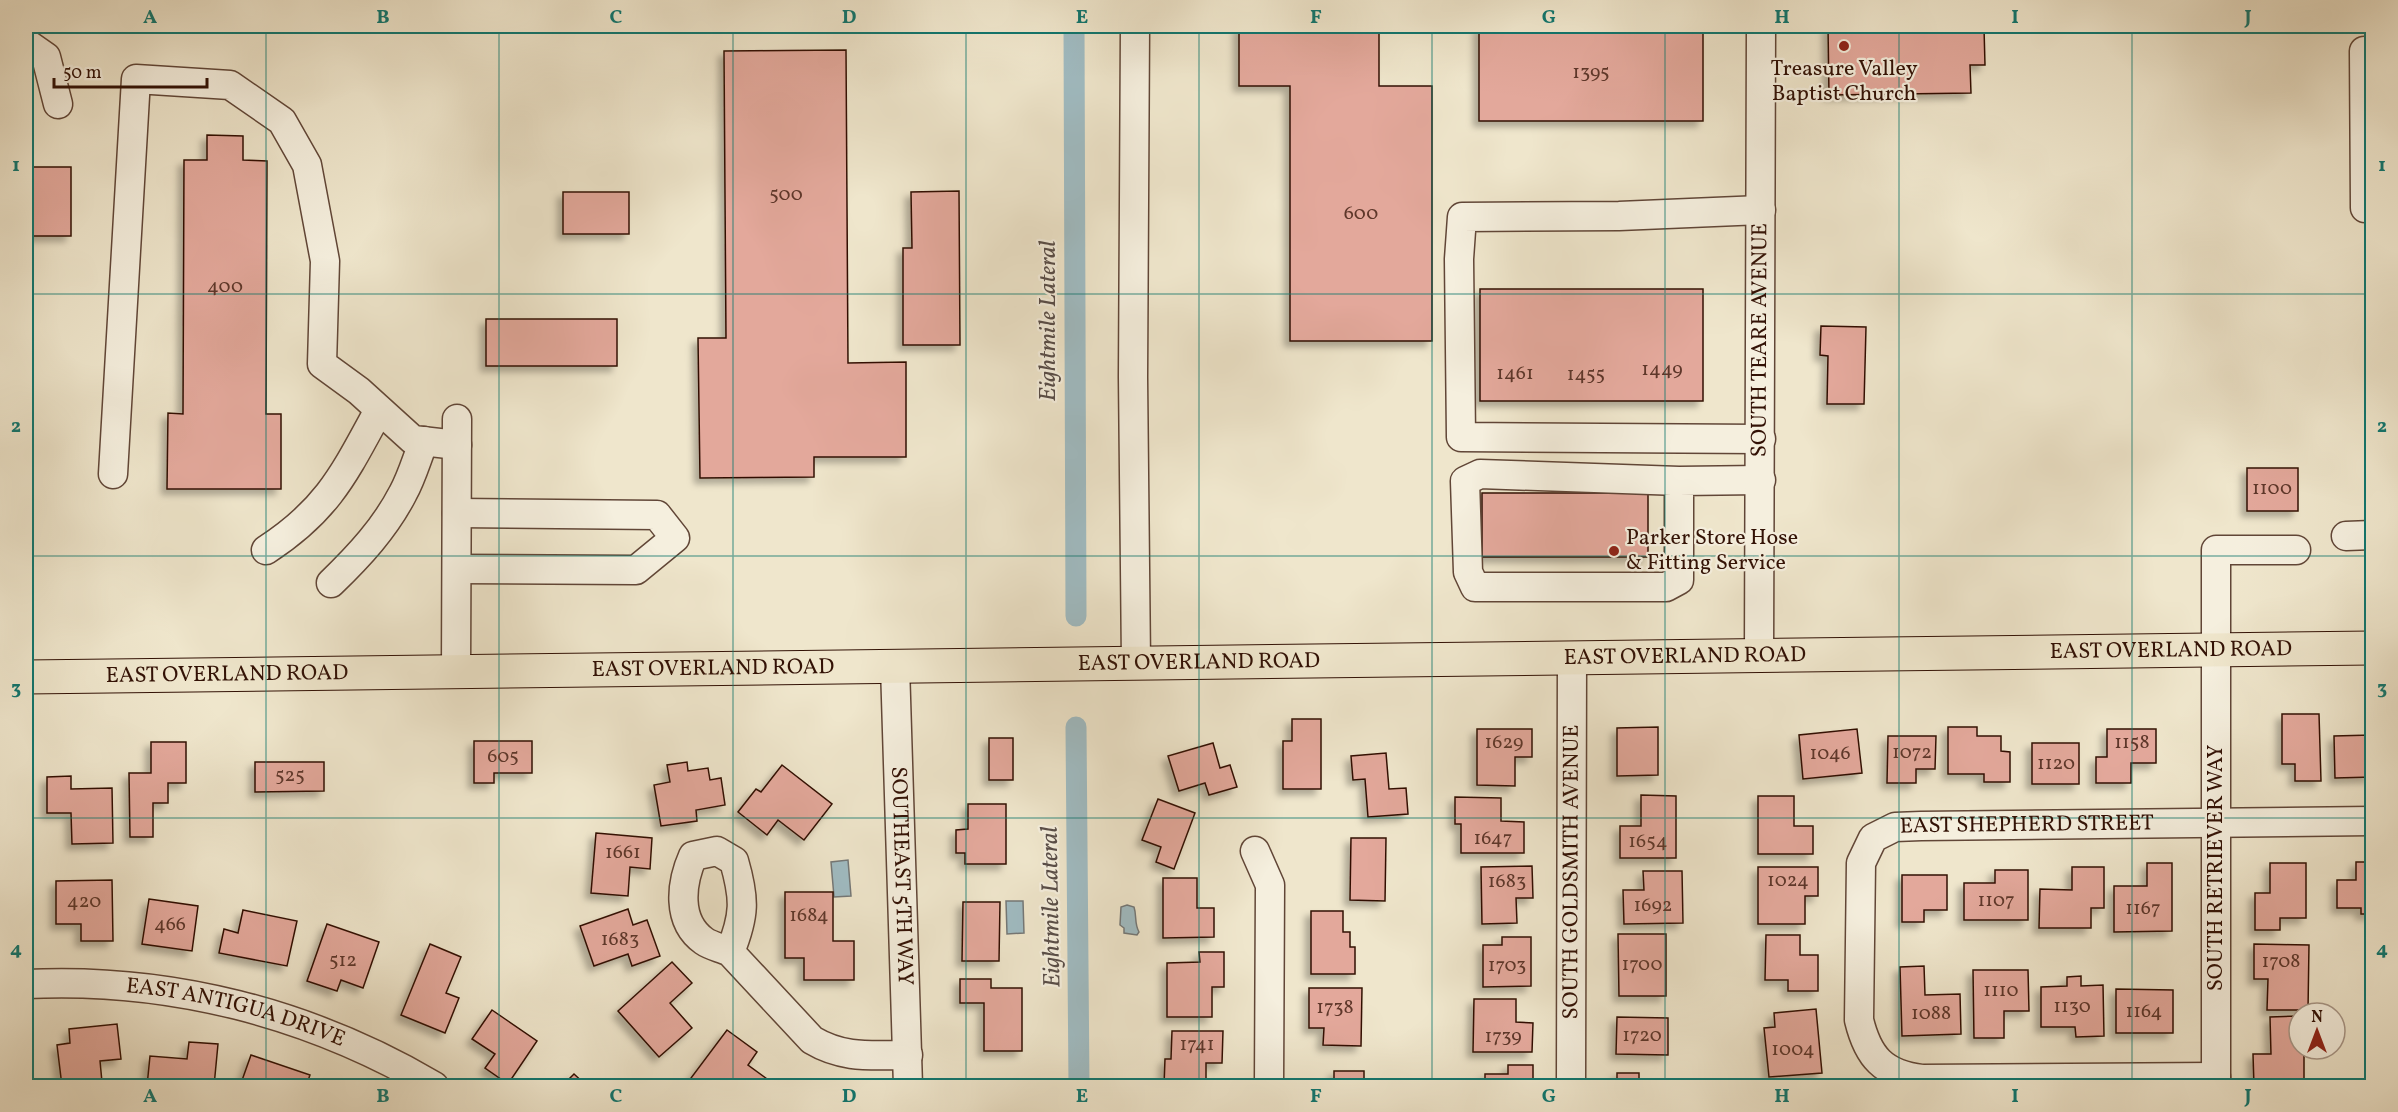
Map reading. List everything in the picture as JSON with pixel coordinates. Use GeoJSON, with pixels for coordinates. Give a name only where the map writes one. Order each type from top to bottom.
{"type":"FeatureCollection","features":[{"type":"Feature","properties":{"kind":"main road","name":"EAST OVERLAND ROAD"},"geometry":{"type":"LineString","coordinates":[[26,677],[2373,648]]}},
{"type":"Feature","properties":{"kind":"street"},"geometry":{"type":"LineString","coordinates":[[1135,26],[1133,389],[1136,663]]}},
{"type":"Feature","properties":{"kind":"street","name":"SOUTH TEARE AVENUE"},"geometry":{"type":"LineString","coordinates":[[1759,655],[1761,26]]}},
{"type":"Feature","properties":{"kind":"street"},"geometry":{"type":"LineString","coordinates":[[26,43],[46,57],[58,104]]}},
{"type":"Feature","properties":{"kind":"street"},"geometry":{"type":"LineString","coordinates":[[2373,55],[2364,51],[2365,208],[2373,208]]}},
{"type":"Feature","properties":{"kind":"street"},"geometry":{"type":"LineString","coordinates":[[113,474],[136,79],[230,85],[282,121],[307,165],[325,261],[322,364],[412,440],[424,441],[457,432],[456,672]]}},
{"type":"Feature","properties":{"kind":"street"},"geometry":{"type":"LineString","coordinates":[[1761,210],[1619,216],[1462,217],[1459,259],[1461,437],[1761,439]]}},
{"type":"Feature","properties":{"kind":"street"},"geometry":{"type":"LineString","coordinates":[[266,550],[294,532],[319,508],[344,475],[379,410]]}},
{"type":"Feature","properties":{"kind":"street"},"geometry":{"type":"LineString","coordinates":[[331,583],[360,555],[388,517],[404,492],[424,441]]}},
{"type":"Feature","properties":{"kind":"street"},"geometry":{"type":"LineString","coordinates":[[1679,481],[1678,580],[1665,587],[1475,587],[1468,572],[1465,481],[1480,474],[1679,481],[1761,480]]}},
{"type":"Feature","properties":{"kind":"street"},"geometry":{"type":"LineString","coordinates":[[457,513],[657,515],[675,538],[636,570],[457,569]]}},
{"type":"Feature","properties":{"kind":"street","name":"SOUTH RETRIEVER WAY"},"geometry":{"type":"LineString","coordinates":[[2216,1082],[2216,550],[2296,550]]}},
{"type":"Feature","properties":{"kind":"street","name":"SOUTH GOLDSMITH AVENUE"},"geometry":{"type":"LineString","coordinates":[[1571,1086],[1572,657]]}},
{"type":"Feature","properties":{"kind":"street","name":"SOUTHEAST 5TH WAY"},"geometry":{"type":"LineString","coordinates":[[895,666],[908,1086]]}},
{"type":"Feature","properties":{"kind":"street","name":"EAST SHEPHERD STREET"},"geometry":{"type":"LineString","coordinates":[[2216,1082],[1922,1079],[1903,1076],[1886,1068],[1874,1056],[1864,1039],[1859,1020],[1861,863],[1873,838],[1895,827],[2373,821]]}},
{"type":"Feature","properties":{"kind":"street"},"geometry":{"type":"LineString","coordinates":[[1255,851],[1270,885],[1269,1086]]}},
{"type":"Feature","properties":{"kind":"street"},"geometry":{"type":"LineString","coordinates":[[730,951],[812,1040],[829,1050],[846,1055],[908,1055]]}},
{"type":"Feature","properties":{"kind":"street","name":"EAST ANTIGUA DRIVE"},"geometry":{"type":"LineString","coordinates":[[26,984],[131,986],[227,1001],[320,1030],[365,1049],[434,1086]]}},
{"type":"Feature","properties":{"kind":"water"},"geometry":{"type":"Polygon","coordinates":[[[848,860],[851,896],[834,897],[831,862],[848,860]]]}},
{"type":"Feature","properties":{"kind":"water"},"geometry":{"type":"Polygon","coordinates":[[[1006,901],[1023,901],[1024,933],[1007,934],[1006,901]]]}},
{"type":"Feature","properties":{"kind":"water"},"geometry":{"type":"Polygon","coordinates":[[[1127,905],[1134,907],[1139,932],[1137,935],[1124,933],[1124,928],[1120,925],[1121,907],[1127,905]]]}},
{"type":"Feature","properties":{"kind":"building"},"geometry":{"type":"Polygon","coordinates":[[[1239,26],[1379,26],[1379,86],[1432,86],[1432,341],[1290,341],[1290,86],[1239,86],[1239,26]]]}},
{"type":"Feature","properties":{"kind":"building"},"geometry":{"type":"Polygon","coordinates":[[[1479,26],[1703,26],[1703,121],[1479,121],[1479,26]]]}},
{"type":"Feature","properties":{"kind":"building"},"geometry":{"type":"Polygon","coordinates":[[[1828,26],[1977,26],[1977,28],[1984,28],[1985,65],[1970,65],[1971,93],[1829,95],[1828,26]]]}},
{"type":"Feature","properties":{"kind":"building"},"geometry":{"type":"Polygon","coordinates":[[[846,50],[848,363],[906,362],[906,457],[814,457],[814,477],[700,478],[698,338],[726,338],[724,51],[846,50]]]}},
{"type":"Feature","properties":{"kind":"building"},"geometry":{"type":"Polygon","coordinates":[[[207,135],[243,136],[243,160],[267,161],[266,414],[281,414],[281,489],[167,489],[168,413],[183,414],[184,160],[207,160],[207,135]]]}},
{"type":"Feature","properties":{"kind":"building"},"geometry":{"type":"Polygon","coordinates":[[[26,141],[30,141],[30,167],[71,167],[71,236],[26,236],[26,141]]]}},
{"type":"Feature","properties":{"kind":"building"},"geometry":{"type":"Polygon","coordinates":[[[959,191],[960,345],[903,345],[903,248],[912,248],[911,192],[959,191]]]}},
{"type":"Feature","properties":{"kind":"building"},"geometry":{"type":"Polygon","coordinates":[[[563,192],[629,192],[629,234],[563,234],[563,192]]]}},
{"type":"Feature","properties":{"kind":"building"},"geometry":{"type":"Polygon","coordinates":[[[1480,289],[1703,289],[1703,401],[1480,401],[1480,289]]]}},
{"type":"Feature","properties":{"kind":"building"},"geometry":{"type":"Polygon","coordinates":[[[486,319],[617,319],[617,366],[486,366],[486,319]]]}},
{"type":"Feature","properties":{"kind":"building"},"geometry":{"type":"Polygon","coordinates":[[[1821,326],[1866,327],[1864,404],[1827,404],[1828,356],[1820,355],[1821,326]]]}},
{"type":"Feature","properties":{"kind":"building"},"geometry":{"type":"Polygon","coordinates":[[[2247,468],[2298,468],[2298,511],[2247,511],[2247,468]]]}},
{"type":"Feature","properties":{"kind":"building"},"geometry":{"type":"Polygon","coordinates":[[[1482,493],[1648,493],[1648,557],[1482,557],[1482,493]]]}},
{"type":"Feature","properties":{"kind":"building"},"geometry":{"type":"Polygon","coordinates":[[[2282,714],[2319,714],[2321,781],[2295,781],[2295,764],[2282,764],[2282,714]]]}},
{"type":"Feature","properties":{"kind":"building"},"geometry":{"type":"Polygon","coordinates":[[[1292,719],[1321,719],[1321,789],[1283,789],[1283,741],[1292,741],[1292,719]]]}},
{"type":"Feature","properties":{"kind":"building"},"geometry":{"type":"Polygon","coordinates":[[[1658,727],[1658,775],[1617,776],[1617,728],[1658,727]]]}},
{"type":"Feature","properties":{"kind":"building"},"geometry":{"type":"Polygon","coordinates":[[[1948,727],[1977,727],[1977,736],[2001,736],[2001,751],[2010,752],[2010,782],[1984,782],[1984,774],[1948,774],[1948,727]]]}},
{"type":"Feature","properties":{"kind":"building"},"geometry":{"type":"Polygon","coordinates":[[[1477,729],[1532,729],[1532,757],[1515,757],[1515,786],[1477,785],[1477,729]]]}},
{"type":"Feature","properties":{"kind":"building"},"geometry":{"type":"Polygon","coordinates":[[[1857,729],[1862,773],[1803,779],[1799,735],[1857,729]]]}},
{"type":"Feature","properties":{"kind":"building"},"geometry":{"type":"Polygon","coordinates":[[[2107,729],[2156,729],[2156,763],[2131,763],[2131,783],[2096,783],[2096,757],[2107,757],[2107,729]]]}},
{"type":"Feature","properties":{"kind":"building"},"geometry":{"type":"Polygon","coordinates":[[[2372,735],[2372,777],[2335,778],[2334,736],[2372,735]]]}},
{"type":"Feature","properties":{"kind":"building"},"geometry":{"type":"Polygon","coordinates":[[[1888,736],[1936,736],[1935,769],[1916,769],[1916,783],[1887,783],[1888,736]]]}},
{"type":"Feature","properties":{"kind":"building"},"geometry":{"type":"Polygon","coordinates":[[[989,738],[1013,738],[1013,780],[989,780],[989,738]]]}},
{"type":"Feature","properties":{"kind":"building"},"geometry":{"type":"Polygon","coordinates":[[[474,741],[532,741],[532,773],[494,773],[494,783],[474,783],[474,741]]]}},
{"type":"Feature","properties":{"kind":"building"},"geometry":{"type":"Polygon","coordinates":[[[151,742],[186,742],[186,783],[168,783],[168,803],[153,803],[153,837],[130,837],[129,773],[151,773],[151,742]]]}},
{"type":"Feature","properties":{"kind":"building"},"geometry":{"type":"Polygon","coordinates":[[[1213,743],[1220,768],[1230,765],[1237,787],[1209,795],[1205,783],[1179,791],[1168,756],[1213,743]]]}},
{"type":"Feature","properties":{"kind":"building"},"geometry":{"type":"Polygon","coordinates":[[[2032,743],[2079,743],[2079,784],[2032,784],[2032,743]]]}},
{"type":"Feature","properties":{"kind":"building"},"geometry":{"type":"Polygon","coordinates":[[[1386,753],[1389,789],[1406,788],[1408,814],[1368,817],[1365,779],[1353,780],[1351,756],[1386,753]]]}},
{"type":"Feature","properties":{"kind":"building"},"geometry":{"type":"Polygon","coordinates":[[[255,762],[324,762],[324,791],[255,792],[255,762]]]}},
{"type":"Feature","properties":{"kind":"building"},"geometry":{"type":"Polygon","coordinates":[[[687,762],[688,771],[708,768],[710,780],[721,778],[725,805],[696,810],[697,821],[661,826],[654,785],[670,782],[667,765],[687,762]]]}},
{"type":"Feature","properties":{"kind":"building"},"geometry":{"type":"Polygon","coordinates":[[[782,765],[832,804],[804,840],[778,820],[767,835],[738,812],[756,789],[761,792],[782,765]]]}},
{"type":"Feature","properties":{"kind":"building"},"geometry":{"type":"Polygon","coordinates":[[[71,776],[71,789],[112,788],[113,843],[72,844],[71,813],[47,813],[47,777],[71,776]]]}},
{"type":"Feature","properties":{"kind":"building"},"geometry":{"type":"Polygon","coordinates":[[[1641,795],[1676,796],[1676,858],[1620,858],[1620,826],[1641,826],[1641,795]]]}},
{"type":"Feature","properties":{"kind":"building"},"geometry":{"type":"Polygon","coordinates":[[[1758,796],[1794,796],[1794,826],[1813,826],[1813,854],[1758,854],[1758,796]]]}},
{"type":"Feature","properties":{"kind":"building"},"geometry":{"type":"Polygon","coordinates":[[[1455,797],[1501,798],[1501,821],[1524,822],[1524,853],[1461,853],[1461,824],[1455,824],[1455,797]]]}},
{"type":"Feature","properties":{"kind":"building"},"geometry":{"type":"Polygon","coordinates":[[[1158,799],[1195,813],[1174,869],[1156,862],[1161,847],[1142,840],[1158,799]]]}},
{"type":"Feature","properties":{"kind":"building"},"geometry":{"type":"Polygon","coordinates":[[[968,804],[1006,804],[1006,864],[965,864],[965,853],[956,853],[956,830],[968,829],[968,804]]]}},
{"type":"Feature","properties":{"kind":"building"},"geometry":{"type":"Polygon","coordinates":[[[596,833],[652,838],[650,869],[630,867],[628,896],[591,893],[596,833]]]}},
{"type":"Feature","properties":{"kind":"building"},"geometry":{"type":"Polygon","coordinates":[[[1351,838],[1386,838],[1385,901],[1350,900],[1351,838]]]}},
{"type":"Feature","properties":{"kind":"building"},"geometry":{"type":"Polygon","coordinates":[[[2356,862],[2372,862],[2372,914],[2361,914],[2361,908],[2337,908],[2337,880],[2356,880],[2356,862]]]}},
{"type":"Feature","properties":{"kind":"building"},"geometry":{"type":"Polygon","coordinates":[[[2147,863],[2172,863],[2172,931],[2114,932],[2114,886],[2147,886],[2147,863]]]}},
{"type":"Feature","properties":{"kind":"building"},"geometry":{"type":"Polygon","coordinates":[[[2270,863],[2306,863],[2306,918],[2280,918],[2280,930],[2255,930],[2255,893],[2270,893],[2270,863]]]}},
{"type":"Feature","properties":{"kind":"building"},"geometry":{"type":"Polygon","coordinates":[[[1532,866],[1533,898],[1516,898],[1517,923],[1482,924],[1481,867],[1532,866]]]}},
{"type":"Feature","properties":{"kind":"building"},"geometry":{"type":"Polygon","coordinates":[[[1758,867],[1818,867],[1818,896],[1805,896],[1805,924],[1758,924],[1758,867]]]}},
{"type":"Feature","properties":{"kind":"building"},"geometry":{"type":"Polygon","coordinates":[[[2072,867],[2104,867],[2104,908],[2091,908],[2091,928],[2039,928],[2040,889],[2072,890],[2072,867]]]}},
{"type":"Feature","properties":{"kind":"building"},"geometry":{"type":"Polygon","coordinates":[[[1995,870],[2028,870],[2028,920],[1964,920],[1964,883],[1995,883],[1995,870]]]}},
{"type":"Feature","properties":{"kind":"building"},"geometry":{"type":"Polygon","coordinates":[[[1643,871],[1682,871],[1683,923],[1624,924],[1623,890],[1644,890],[1643,871]]]}},
{"type":"Feature","properties":{"kind":"building"},"geometry":{"type":"Polygon","coordinates":[[[1902,875],[1947,875],[1947,910],[1924,910],[1924,922],[1902,922],[1902,875]]]}},
{"type":"Feature","properties":{"kind":"building"},"geometry":{"type":"Polygon","coordinates":[[[1163,878],[1197,878],[1197,908],[1214,908],[1214,937],[1163,938],[1163,878]]]}},
{"type":"Feature","properties":{"kind":"building"},"geometry":{"type":"Polygon","coordinates":[[[112,880],[113,941],[81,941],[81,924],[56,924],[56,881],[112,880]]]}},
{"type":"Feature","properties":{"kind":"building"},"geometry":{"type":"Polygon","coordinates":[[[785,892],[833,892],[833,941],[854,941],[854,980],[804,980],[804,958],[785,958],[785,892]]]}},
{"type":"Feature","properties":{"kind":"building"},"geometry":{"type":"Polygon","coordinates":[[[149,899],[198,906],[192,951],[142,944],[149,899]]]}},
{"type":"Feature","properties":{"kind":"building"},"geometry":{"type":"Polygon","coordinates":[[[963,902],[1000,902],[999,961],[962,961],[963,902]]]}},
{"type":"Feature","properties":{"kind":"building"},"geometry":{"type":"Polygon","coordinates":[[[628,909],[633,925],[647,920],[660,956],[632,966],[628,954],[594,966],[580,926],[628,909]]]}},
{"type":"Feature","properties":{"kind":"building"},"geometry":{"type":"Polygon","coordinates":[[[243,910],[297,921],[287,966],[219,953],[224,929],[238,933],[243,910]]]}},
{"type":"Feature","properties":{"kind":"building"},"geometry":{"type":"Polygon","coordinates":[[[1311,911],[1343,911],[1343,932],[1350,932],[1350,947],[1355,947],[1355,974],[1311,974],[1311,911]]]}},
{"type":"Feature","properties":{"kind":"building"},"geometry":{"type":"Polygon","coordinates":[[[327,924],[379,942],[363,988],[341,980],[337,991],[307,981],[327,924]]]}},
{"type":"Feature","properties":{"kind":"building"},"geometry":{"type":"Polygon","coordinates":[[[1618,934],[1666,934],[1666,996],[1619,996],[1618,934]]]}},
{"type":"Feature","properties":{"kind":"building"},"geometry":{"type":"Polygon","coordinates":[[[1766,935],[1800,935],[1800,955],[1818,955],[1818,991],[1788,991],[1788,980],[1765,980],[1766,935]]]}},
{"type":"Feature","properties":{"kind":"building"},"geometry":{"type":"Polygon","coordinates":[[[1502,937],[1531,937],[1531,986],[1483,987],[1483,945],[1502,945],[1502,937]]]}},
{"type":"Feature","properties":{"kind":"building"},"geometry":{"type":"Polygon","coordinates":[[[430,944],[461,957],[446,993],[459,998],[445,1033],[401,1015],[430,944]]]}},
{"type":"Feature","properties":{"kind":"building"},"geometry":{"type":"Polygon","coordinates":[[[2254,944],[2309,945],[2308,1001],[2287,1001],[2287,1010],[2267,1010],[2268,979],[2254,979],[2254,944]]]}},
{"type":"Feature","properties":{"kind":"building"},"geometry":{"type":"Polygon","coordinates":[[[1199,952],[1224,952],[1224,987],[1212,987],[1212,1017],[1167,1017],[1167,963],[1200,962],[1199,952]]]}},
{"type":"Feature","properties":{"kind":"building"},"geometry":{"type":"Polygon","coordinates":[[[672,962],[692,983],[670,1003],[692,1028],[659,1057],[618,1011],[672,962]]]}},
{"type":"Feature","properties":{"kind":"building"},"geometry":{"type":"Polygon","coordinates":[[[1924,966],[1925,995],[1960,994],[1961,1034],[1902,1036],[1900,967],[1924,966]]]}},
{"type":"Feature","properties":{"kind":"building"},"geometry":{"type":"Polygon","coordinates":[[[1973,970],[2028,970],[2029,1011],[2004,1011],[2004,1038],[1974,1038],[1973,970]]]}},
{"type":"Feature","properties":{"kind":"building"},"geometry":{"type":"Polygon","coordinates":[[[2081,976],[2081,986],[2103,985],[2104,1036],[2076,1037],[2075,1027],[2041,1027],[2041,987],[2067,986],[2067,977],[2081,976]]]}},
{"type":"Feature","properties":{"kind":"building"},"geometry":{"type":"Polygon","coordinates":[[[960,979],[991,979],[991,988],[1022,988],[1022,1051],[984,1051],[984,1003],[960,1003],[960,979]]]}},
{"type":"Feature","properties":{"kind":"building"},"geometry":{"type":"Polygon","coordinates":[[[1309,988],[1362,988],[1361,1046],[1323,1045],[1324,1028],[1309,1028],[1309,988]]]}},
{"type":"Feature","properties":{"kind":"building"},"geometry":{"type":"Polygon","coordinates":[[[2116,989],[2173,990],[2173,1033],[2116,1033],[2116,989]]]}},
{"type":"Feature","properties":{"kind":"building"},"geometry":{"type":"Polygon","coordinates":[[[1474,999],[1516,999],[1516,1022],[1533,1023],[1532,1052],[1473,1052],[1474,999]]]}},
{"type":"Feature","properties":{"kind":"building"},"geometry":{"type":"Polygon","coordinates":[[[1816,1009],[1822,1073],[1769,1077],[1764,1028],[1775,1027],[1774,1013],[1816,1009]]]}},
{"type":"Feature","properties":{"kind":"building"},"geometry":{"type":"Polygon","coordinates":[[[492,1010],[537,1041],[508,1084],[485,1068],[495,1054],[472,1039],[492,1010]]]}},
{"type":"Feature","properties":{"kind":"building"},"geometry":{"type":"Polygon","coordinates":[[[2287,1016],[2287,1061],[2304,1061],[2304,1085],[2254,1086],[2253,1054],[2271,1054],[2270,1017],[2287,1016]]]}},
{"type":"Feature","properties":{"kind":"building"},"geometry":{"type":"Polygon","coordinates":[[[1617,1017],[1668,1018],[1668,1055],[1616,1054],[1617,1017]]]}},
{"type":"Feature","properties":{"kind":"building"},"geometry":{"type":"Polygon","coordinates":[[[117,1024],[121,1059],[100,1061],[102,1082],[92,1083],[92,1086],[62,1086],[57,1045],[70,1043],[69,1029],[117,1024]]]}},
{"type":"Feature","properties":{"kind":"building"},"geometry":{"type":"Polygon","coordinates":[[[727,1030],[757,1052],[748,1065],[774,1084],[772,1086],[702,1086],[691,1078],[727,1030]]]}},
{"type":"Feature","properties":{"kind":"building"},"geometry":{"type":"Polygon","coordinates":[[[1172,1031],[1223,1031],[1222,1063],[1206,1063],[1206,1086],[1164,1086],[1165,1059],[1171,1059],[1172,1031]]]}},
{"type":"Feature","properties":{"kind":"building"},"geometry":{"type":"Polygon","coordinates":[[[189,1042],[218,1044],[214,1086],[147,1086],[150,1056],[187,1059],[189,1042]]]}},
{"type":"Feature","properties":{"kind":"building"},"geometry":{"type":"Polygon","coordinates":[[[251,1055],[310,1075],[306,1086],[240,1086],[251,1055]]]}},
{"type":"Feature","properties":{"kind":"building"},"geometry":{"type":"Polygon","coordinates":[[[1508,1065],[1533,1065],[1533,1086],[1485,1086],[1485,1074],[1508,1074],[1508,1065]]]}},
{"type":"Feature","properties":{"kind":"building"},"geometry":{"type":"Polygon","coordinates":[[[1334,1071],[1364,1071],[1364,1086],[1334,1086],[1334,1071]]]}},
{"type":"Feature","properties":{"kind":"building"},"geometry":{"type":"Polygon","coordinates":[[[1617,1073],[1639,1073],[1639,1081],[1675,1081],[1675,1086],[1617,1086],[1617,1073]]]}},
{"type":"Feature","properties":{"kind":"building"},"geometry":{"type":"Polygon","coordinates":[[[574,1074],[587,1086],[562,1086],[574,1074]]]}},
{"type":"Feature","properties":{"kind":"building"},"geometry":{"type":"Polygon","coordinates":[[[962,1080],[1026,1080],[1026,1086],[962,1086],[962,1080]]]}},
{"type":"Feature","properties":{"kind":"waterway","name":"Eightmile Lateral"},"geometry":{"type":"LineString","coordinates":[[1074,26],[1076,616]]}},
{"type":"Feature","properties":{"kind":"waterway","name":"Eightmile Lateral"},"geometry":{"type":"LineString","coordinates":[[1076,727],[1079,1086]]}},
{"type":"Feature","properties":{"kind":"place","name":"Treasure Valley Baptist Church"},"geometry":{"type":"Point","coordinates":[1844,46]}},
{"type":"Feature","properties":{"kind":"place","name":"Parker Store Hose & Fitting Service"},"geometry":{"type":"Point","coordinates":[1614,551]}}]}
